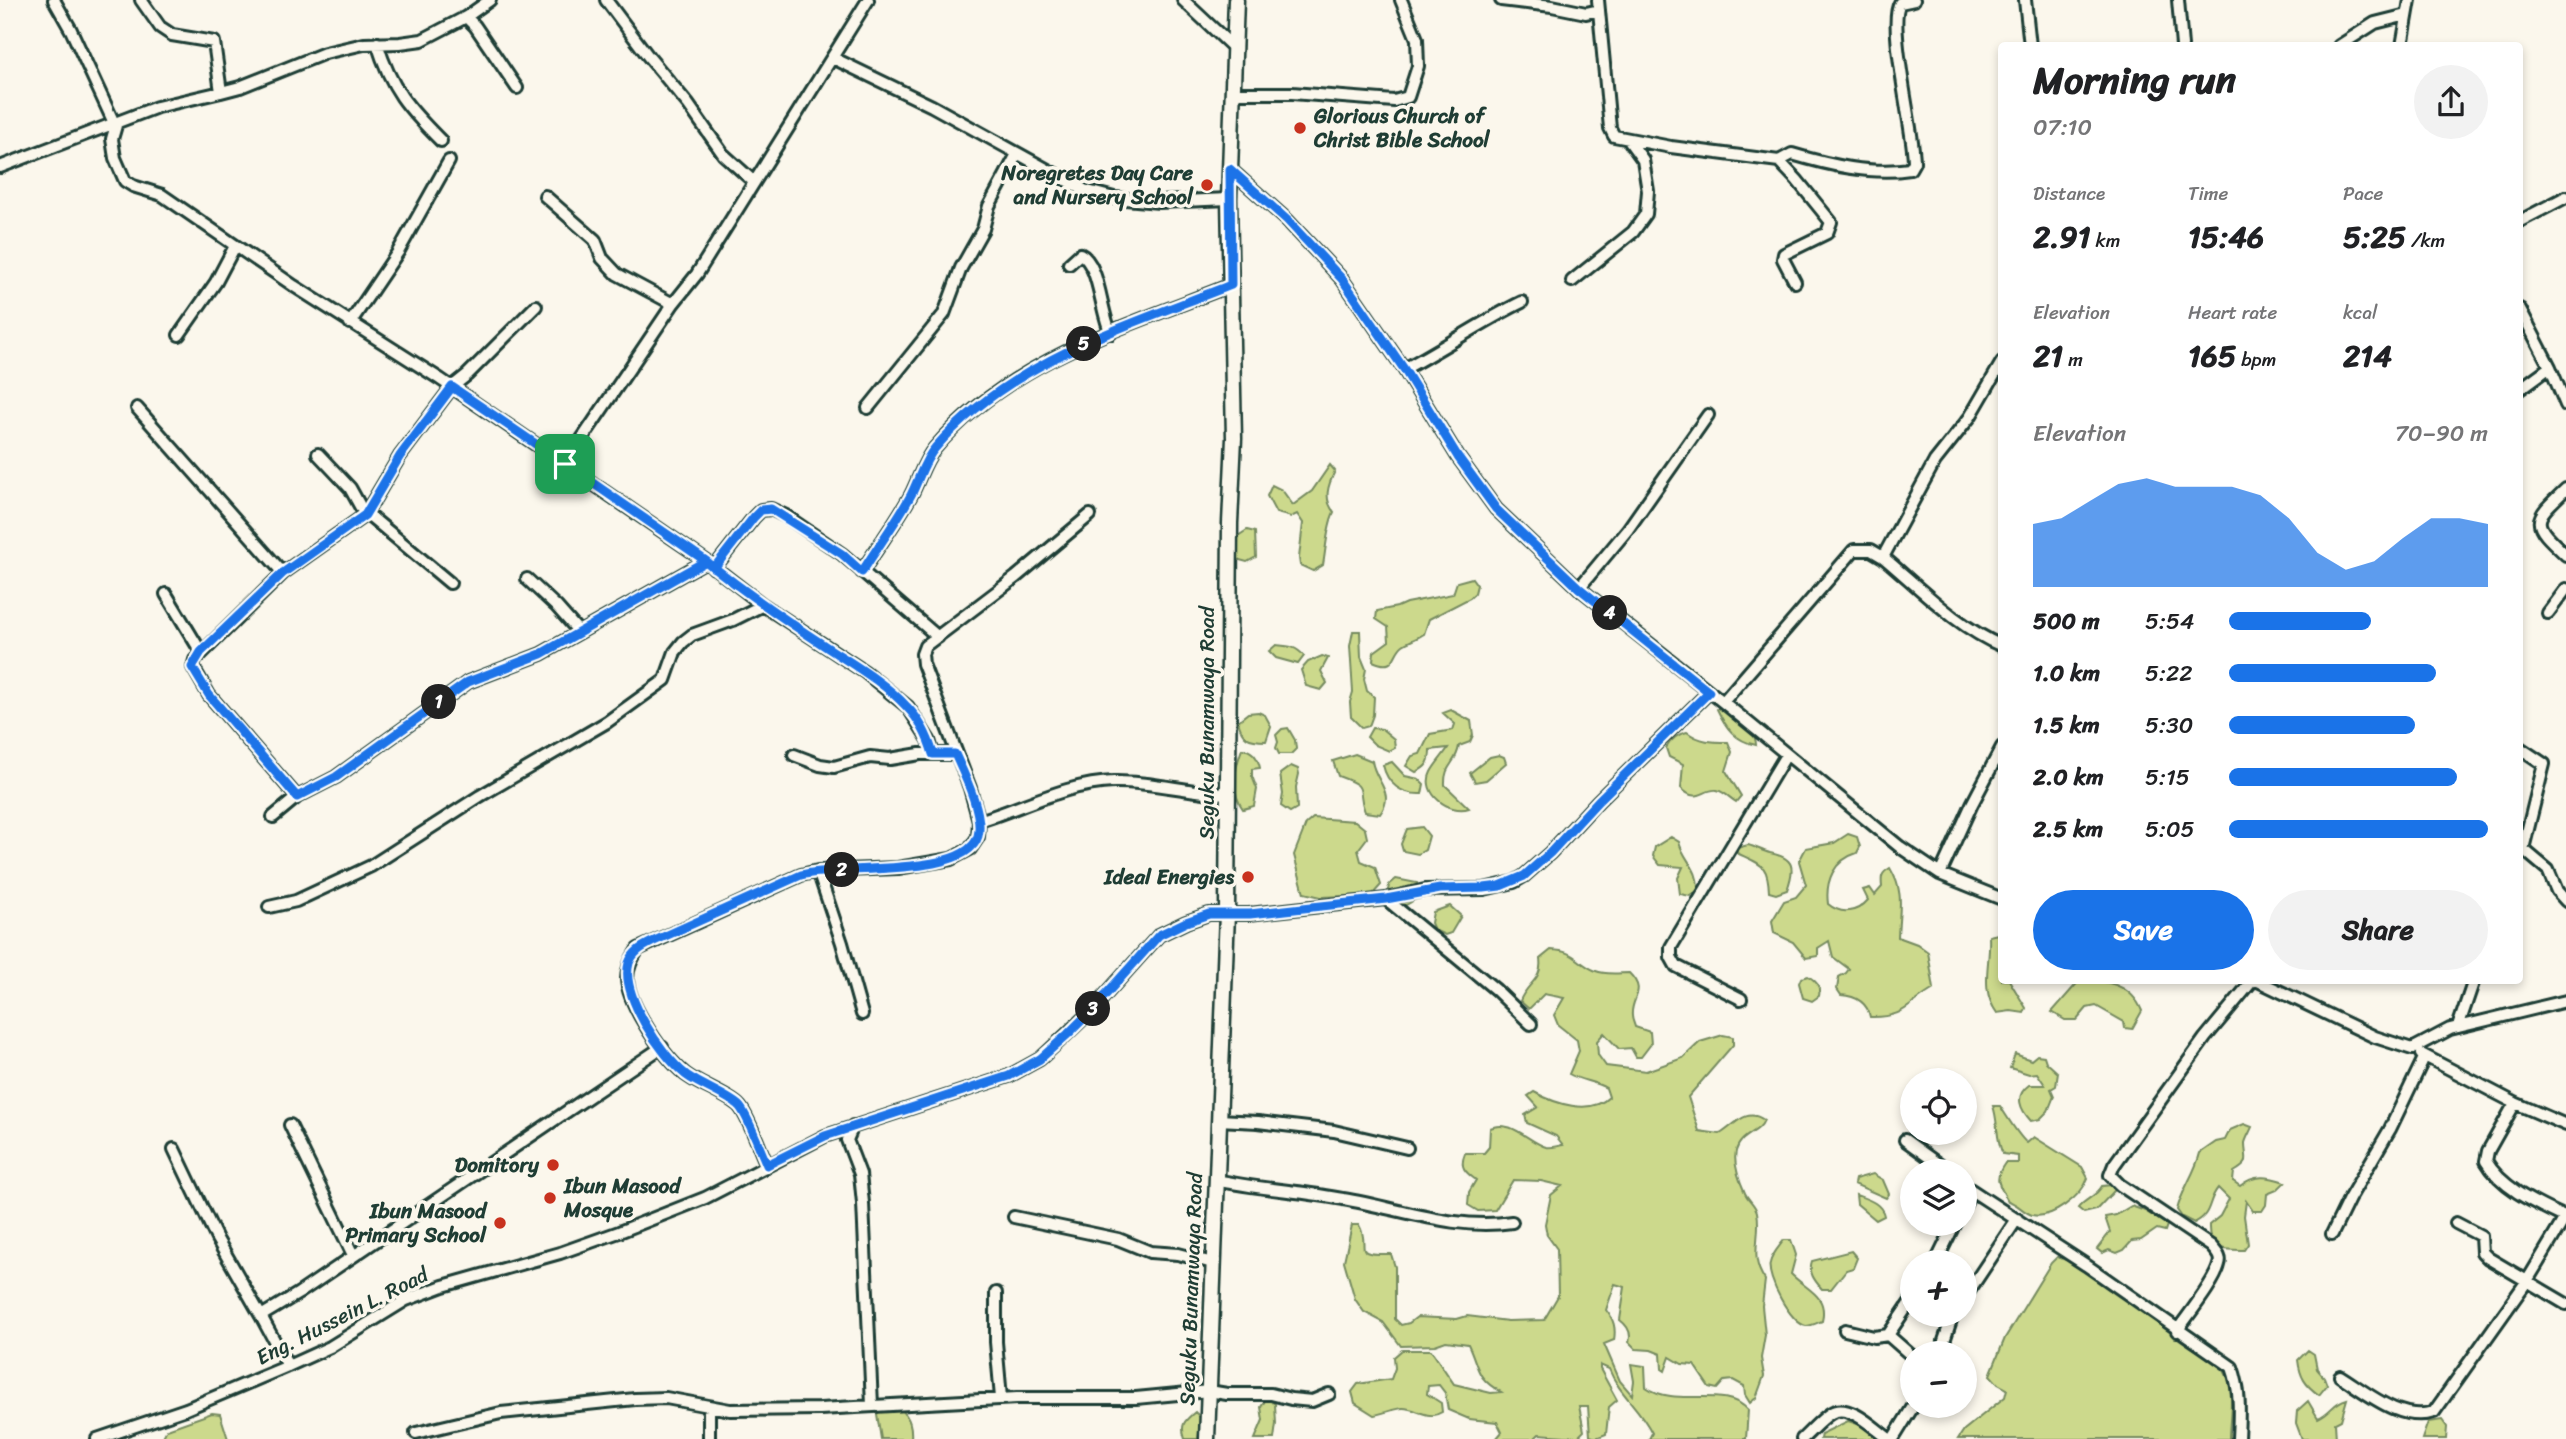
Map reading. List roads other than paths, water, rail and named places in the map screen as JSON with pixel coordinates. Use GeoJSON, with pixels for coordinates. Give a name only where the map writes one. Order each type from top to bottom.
{"type":"FeatureCollection","features":[{"type":"Feature","properties":{"kind":"main road","name":"Seguku Bunamwaya Road"},"geometry":{"type":"LineString","coordinates":[[1207,1439],[1227,913],[1230,523],[1234,438],[1228,199],[1236,0]]}},
{"type":"Feature","properties":{"kind":"street"},"geometry":{"type":"LineString","coordinates":[[54,0],[115,122],[112,139],[125,181],[162,195],[350,323],[452,387],[710,565],[763,605],[865,672],[908,707],[929,740],[933,754]]}},
{"type":"Feature","properties":{"kind":"street"},"geometry":{"type":"LineString","coordinates":[[141,0],[160,27],[172,35],[214,42],[221,92]]}},
{"type":"Feature","properties":{"kind":"street"},"geometry":{"type":"LineString","coordinates":[[0,167],[115,122],[158,107],[240,87],[325,53],[364,44],[422,40],[466,17],[490,0]]}},
{"type":"Feature","properties":{"kind":"street"},"geometry":{"type":"LineString","coordinates":[[606,0],[688,104],[723,154],[754,182]]}},
{"type":"Feature","properties":{"kind":"street"},"geometry":{"type":"LineString","coordinates":[[565,464],[673,304],[697,274],[869,0]]}},
{"type":"Feature","properties":{"kind":"street"},"geometry":{"type":"LineString","coordinates":[[1184,0],[1234,48]]}},
{"type":"Feature","properties":{"kind":"street"},"geometry":{"type":"LineString","coordinates":[[1233,93],[1292,93],[1394,101],[1408,97],[1418,66],[1417,39],[1401,0]]}},
{"type":"Feature","properties":{"kind":"street"},"geometry":{"type":"LineString","coordinates":[[1501,0],[1586,13],[1599,5],[1610,128],[1614,136],[1779,161],[1793,155],[1835,166],[1897,171],[1910,169],[1914,156],[1900,61],[1897,13],[1900,4],[1914,0]]}},
{"type":"Feature","properties":{"kind":"street"},"geometry":{"type":"LineString","coordinates":[[2025,0],[2030,42]]}},
{"type":"Feature","properties":{"kind":"street"},"geometry":{"type":"LineString","coordinates":[[2178,0],[2182,42]]}},
{"type":"Feature","properties":{"kind":"street"},"geometry":{"type":"LineString","coordinates":[[2403,42],[2410,0]]}},
{"type":"Feature","properties":{"kind":"street"},"geometry":{"type":"LineString","coordinates":[[2345,42],[2375,23],[2407,15]]}},
{"type":"Feature","properties":{"kind":"street"},"geometry":{"type":"LineString","coordinates":[[466,17],[517,88]]}},
{"type":"Feature","properties":{"kind":"street"},"geometry":{"type":"LineString","coordinates":[[377,43],[384,66],[397,92],[441,141]]}},
{"type":"Feature","properties":{"kind":"street"},"geometry":{"type":"LineString","coordinates":[[833,58],[932,106],[1084,190],[1114,198],[1159,202],[1228,199]]}},
{"type":"Feature","properties":{"kind":"street"},"geometry":{"type":"LineString","coordinates":[[1572,281],[1633,232],[1646,214],[1647,191],[1643,160],[1628,139]]}},
{"type":"Feature","properties":{"kind":"street"},"geometry":{"type":"LineString","coordinates":[[868,408],[944,314],[961,268],[983,229],[989,206],[1017,154]]}},
{"type":"Feature","properties":{"kind":"street"},"geometry":{"type":"LineString","coordinates":[[350,323],[398,252],[449,161]]}},
{"type":"Feature","properties":{"kind":"street"},"geometry":{"type":"LineString","coordinates":[[1779,161],[1831,222],[1827,233],[1784,254],[1783,259],[1795,282]]}},
{"type":"Feature","properties":{"kind":"street"},"geometry":{"type":"LineString","coordinates":[[1230,169],[1287,220],[1342,279],[1404,369],[1458,457],[1496,509],[1579,588],[1900,847],[1940,874],[1998,897]]}},
{"type":"Feature","properties":{"kind":"street"},"geometry":{"type":"LineString","coordinates":[[545,196],[595,240],[602,258],[617,274],[673,304]]}},
{"type":"Feature","properties":{"kind":"street"},"geometry":{"type":"LineString","coordinates":[[2523,220],[2566,197]]}},
{"type":"Feature","properties":{"kind":"street"},"geometry":{"type":"LineString","coordinates":[[179,335],[216,282],[235,246]]}},
{"type":"Feature","properties":{"kind":"street"},"geometry":{"type":"LineString","coordinates":[[1069,264],[1080,254],[1092,264],[1103,316],[1111,333]]}},
{"type":"Feature","properties":{"kind":"street"},"geometry":{"type":"LineString","coordinates":[[862,572],[910,497],[932,450],[973,408],[1020,375],[1111,333],[1231,285]]}},
{"type":"Feature","properties":{"kind":"street"},"geometry":{"type":"LineString","coordinates":[[1404,369],[1522,302]]}},
{"type":"Feature","properties":{"kind":"street"},"geometry":{"type":"LineString","coordinates":[[297,797],[209,695],[192,667],[201,652],[283,573],[365,515],[400,456],[452,387],[536,306]]}},
{"type":"Feature","properties":{"kind":"street"},"geometry":{"type":"LineString","coordinates":[[2523,315],[2566,405]]}},
{"type":"Feature","properties":{"kind":"street"},"geometry":{"type":"LineString","coordinates":[[2523,387],[2550,367]]}},
{"type":"Feature","properties":{"kind":"street"},"geometry":{"type":"LineString","coordinates":[[1883,557],[1935,461],[1970,417],[1998,369]]}},
{"type":"Feature","properties":{"kind":"street"},"geometry":{"type":"LineString","coordinates":[[137,408],[283,573]]}},
{"type":"Feature","properties":{"kind":"street"},"geometry":{"type":"LineString","coordinates":[[1579,588],[1628,529],[1708,415]]}},
{"type":"Feature","properties":{"kind":"street"},"geometry":{"type":"LineString","coordinates":[[317,454],[350,488],[365,515],[370,516],[450,583]]}},
{"type":"Feature","properties":{"kind":"street"},"geometry":{"type":"LineString","coordinates":[[2566,489],[2548,506],[2538,524],[2542,533],[2566,555]]}},
{"type":"Feature","properties":{"kind":"street"},"geometry":{"type":"LineString","coordinates":[[273,817],[297,797],[336,777],[468,682],[541,654],[710,565],[761,510],[771,509],[842,554],[938,637]]}},
{"type":"Feature","properties":{"kind":"street"},"geometry":{"type":"LineString","coordinates":[[767,1165],[740,1107],[685,1074],[641,1017],[627,979],[630,961],[638,949],[801,875],[818,871],[898,868],[951,859],[970,849],[978,837],[979,821],[970,788],[923,664],[922,654],[925,646],[1016,577],[1090,515]]}},
{"type":"Feature","properties":{"kind":"street"},"geometry":{"type":"LineString","coordinates":[[1723,702],[1854,550],[1871,550],[1883,557],[1963,623],[1998,644]]}},
{"type":"Feature","properties":{"kind":"street"},"geometry":{"type":"LineString","coordinates":[[527,579],[579,632]]}},
{"type":"Feature","properties":{"kind":"street"},"geometry":{"type":"LineString","coordinates":[[2548,613],[2566,589]]}},
{"type":"Feature","properties":{"kind":"street"},"geometry":{"type":"LineString","coordinates":[[166,594],[201,652]]}},
{"type":"Feature","properties":{"kind":"street"},"geometry":{"type":"LineString","coordinates":[[269,907],[296,901],[371,866],[480,796],[607,722],[665,680],[675,652],[692,635],[733,620],[763,605]]}},
{"type":"Feature","properties":{"kind":"street","name":"Eng. Hussein L. Road"},"geometry":{"type":"LineString","coordinates":[[97,1439],[186,1409],[288,1366],[330,1347],[406,1300],[619,1232],[705,1198],[805,1144],[1009,1076],[1040,1059],[1091,1011],[1159,935],[1209,914],[1250,914],[1386,899],[1425,890],[1500,886],[1524,876],[1709,692]]}},
{"type":"Feature","properties":{"kind":"street"},"geometry":{"type":"LineString","coordinates":[[2523,750],[2544,764],[2523,847]]}},
{"type":"Feature","properties":{"kind":"street"},"geometry":{"type":"LineString","coordinates":[[794,755],[820,765],[834,767],[870,757],[890,759],[955,754]]}},
{"type":"Feature","properties":{"kind":"street"},"geometry":{"type":"LineString","coordinates":[[1741,999],[1676,966],[1671,957],[1671,947],[1786,755]]}},
{"type":"Feature","properties":{"kind":"street"},"geometry":{"type":"LineString","coordinates":[[1940,874],[1998,755]]}},
{"type":"Feature","properties":{"kind":"street"},"geometry":{"type":"LineString","coordinates":[[979,821],[1070,791],[1113,782],[1228,793]]}},
{"type":"Feature","properties":{"kind":"street"},"geometry":{"type":"LineString","coordinates":[[2523,852],[2548,870],[2557,891],[2566,901]]}},
{"type":"Feature","properties":{"kind":"street"},"geometry":{"type":"LineString","coordinates":[[818,871],[862,1014]]}},
{"type":"Feature","properties":{"kind":"street"},"geometry":{"type":"LineString","coordinates":[[1386,899],[1496,990],[1531,1024]]}},
{"type":"Feature","properties":{"kind":"street"},"geometry":{"type":"LineString","coordinates":[[2177,1331],[2214,1275],[2220,1264],[2219,1255],[2211,1246],[2120,1185],[2110,1175],[2114,1164],[2205,1038],[2252,984]]}},
{"type":"Feature","properties":{"kind":"street"},"geometry":{"type":"LineString","coordinates":[[2263,984],[2375,1037],[2412,1049],[2515,1103],[2566,1125]]}},
{"type":"Feature","properties":{"kind":"street"},"geometry":{"type":"LineString","coordinates":[[2458,1027],[2473,984]]}},
{"type":"Feature","properties":{"kind":"street"},"geometry":{"type":"LineString","coordinates":[[2412,1049],[2458,1027],[2566,1000]]}},
{"type":"Feature","properties":{"kind":"street"},"geometry":{"type":"LineString","coordinates":[[261,1316],[662,1047]]}},
{"type":"Feature","properties":{"kind":"street"},"geometry":{"type":"LineString","coordinates":[[2332,1234],[2348,1199],[2390,1129],[2425,1056]]}},
{"type":"Feature","properties":{"kind":"street"},"geometry":{"type":"LineString","coordinates":[[2340,1376],[2388,1406],[2415,1415],[2434,1412],[2527,1280],[2565,1217],[2530,1201],[2493,1172],[2486,1161],[2488,1151],[2515,1103]]}},
{"type":"Feature","properties":{"kind":"street"},"geometry":{"type":"LineString","coordinates":[[1218,1120],[1334,1131],[1407,1148]]}},
{"type":"Feature","properties":{"kind":"street"},"geometry":{"type":"LineString","coordinates":[[290,1125],[353,1255]]}},
{"type":"Feature","properties":{"kind":"street"},"geometry":{"type":"LineString","coordinates":[[853,1126],[847,1140],[860,1174],[863,1203],[872,1405]]}},
{"type":"Feature","properties":{"kind":"street"},"geometry":{"type":"LineString","coordinates":[[1912,1145],[1931,1159]]}},
{"type":"Feature","properties":{"kind":"street"},"geometry":{"type":"LineString","coordinates":[[174,1149],[217,1239],[288,1366]]}},
{"type":"Feature","properties":{"kind":"street"},"geometry":{"type":"LineString","coordinates":[[1216,1180],[1262,1189],[1342,1198],[1476,1225],[1512,1222]]}},
{"type":"Feature","properties":{"kind":"street"},"geometry":{"type":"LineString","coordinates":[[1977,1194],[2232,1367],[2240,1399],[2238,1439]]}},
{"type":"Feature","properties":{"kind":"street"},"geometry":{"type":"LineString","coordinates":[[1014,1217],[1118,1239],[1150,1252],[1178,1254],[1213,1263]]}},
{"type":"Feature","properties":{"kind":"street"},"geometry":{"type":"LineString","coordinates":[[1977,1279],[2017,1219]]}},
{"type":"Feature","properties":{"kind":"street"},"geometry":{"type":"LineString","coordinates":[[2456,1223],[2481,1236],[2482,1252],[2488,1258],[2566,1304]]}},
{"type":"Feature","properties":{"kind":"street"},"geometry":{"type":"LineString","coordinates":[[996,1293],[996,1342],[1001,1398]]}},
{"type":"Feature","properties":{"kind":"street"},"geometry":{"type":"LineString","coordinates":[[1845,1330],[1874,1337],[1888,1335],[1900,1317]]}},
{"type":"Feature","properties":{"kind":"street"},"geometry":{"type":"LineString","coordinates":[[1888,1335],[1900,1346]]}},
{"type":"Feature","properties":{"kind":"street"},"geometry":{"type":"LineString","coordinates":[[416,1433],[501,1413],[635,1399],[666,1398],[730,1410],[820,1409],[1001,1398],[1136,1398],[1209,1391],[1227,1394],[1270,1394],[1312,1401],[1329,1394]]}},
{"type":"Feature","properties":{"kind":"street"},"geometry":{"type":"LineString","coordinates":[[709,1408],[709,1439]]}},
{"type":"Feature","properties":{"kind":"street"},"geometry":{"type":"LineString","coordinates":[[1802,1439],[1831,1413],[1839,1410],[1849,1411],[1891,1439],[1905,1418]]}},
{"type":"Feature","properties":{"kind":"place","name":"Glorious Church of Christ Bible School"},"geometry":{"type":"Point","coordinates":[1300,128]}},
{"type":"Feature","properties":{"kind":"place","name":"Noregretes Day Care and Nursery School"},"geometry":{"type":"Point","coordinates":[1207,185]}},
{"type":"Feature","properties":{"kind":"place","name":"Ideal Energies"},"geometry":{"type":"Point","coordinates":[1248,877]}},
{"type":"Feature","properties":{"kind":"place","name":"Domitory"},"geometry":{"type":"Point","coordinates":[553,1165]}},
{"type":"Feature","properties":{"kind":"place","name":"Ibun Masood Mosque"},"geometry":{"type":"Point","coordinates":[550,1198]}},
{"type":"Feature","properties":{"kind":"place","name":"Ibun Masood Primary School"},"geometry":{"type":"Point","coordinates":[500,1223]}}]}
